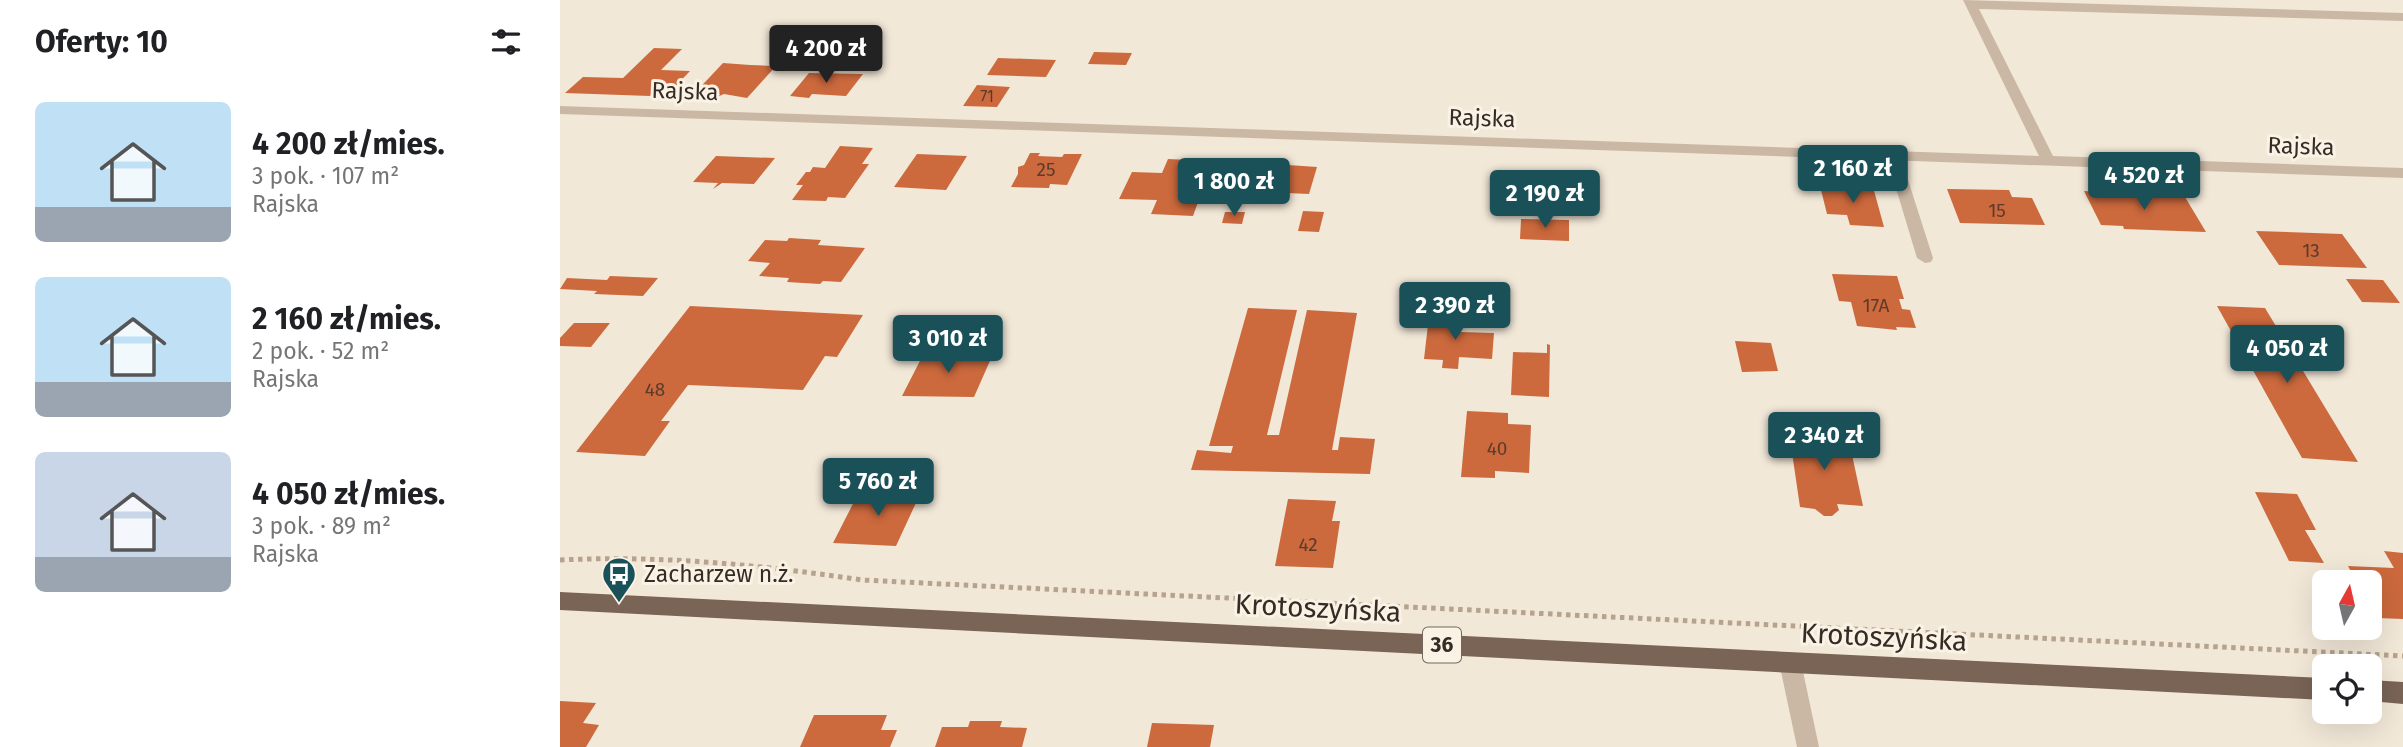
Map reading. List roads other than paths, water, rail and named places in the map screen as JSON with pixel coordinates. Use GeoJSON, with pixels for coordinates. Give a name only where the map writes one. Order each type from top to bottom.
{"type":"FeatureCollection","features":[{"type":"Feature","properties":{"kind":"main road","name":"Krotoszyńska"},"geometry":{"type":"LineString","coordinates":[[560,601],[2312,688]]}},
{"type":"Feature","properties":{"kind":"main road"},"geometry":{"type":"LineString","coordinates":[[2382,692],[2403,693]]}},
{"type":"Feature","properties":{"kind":"street"},"geometry":{"type":"LineString","coordinates":[[2048,160],[1970,2],[2403,17]]}},
{"type":"Feature","properties":{"kind":"street","name":"Rajska"},"geometry":{"type":"LineString","coordinates":[[560,110],[2403,173]]}},
{"type":"Feature","properties":{"kind":"street"},"geometry":{"type":"LineString","coordinates":[[1893,155],[1924,258]]}},
{"type":"Feature","properties":{"kind":"street"},"geometry":{"type":"LineString","coordinates":[[1790,662],[1808,747]]}},
{"type":"Feature","properties":{"kind":"place","name":"Zacharzew n.ż."},"geometry":{"type":"Point","coordinates":[619,604]}}]}
